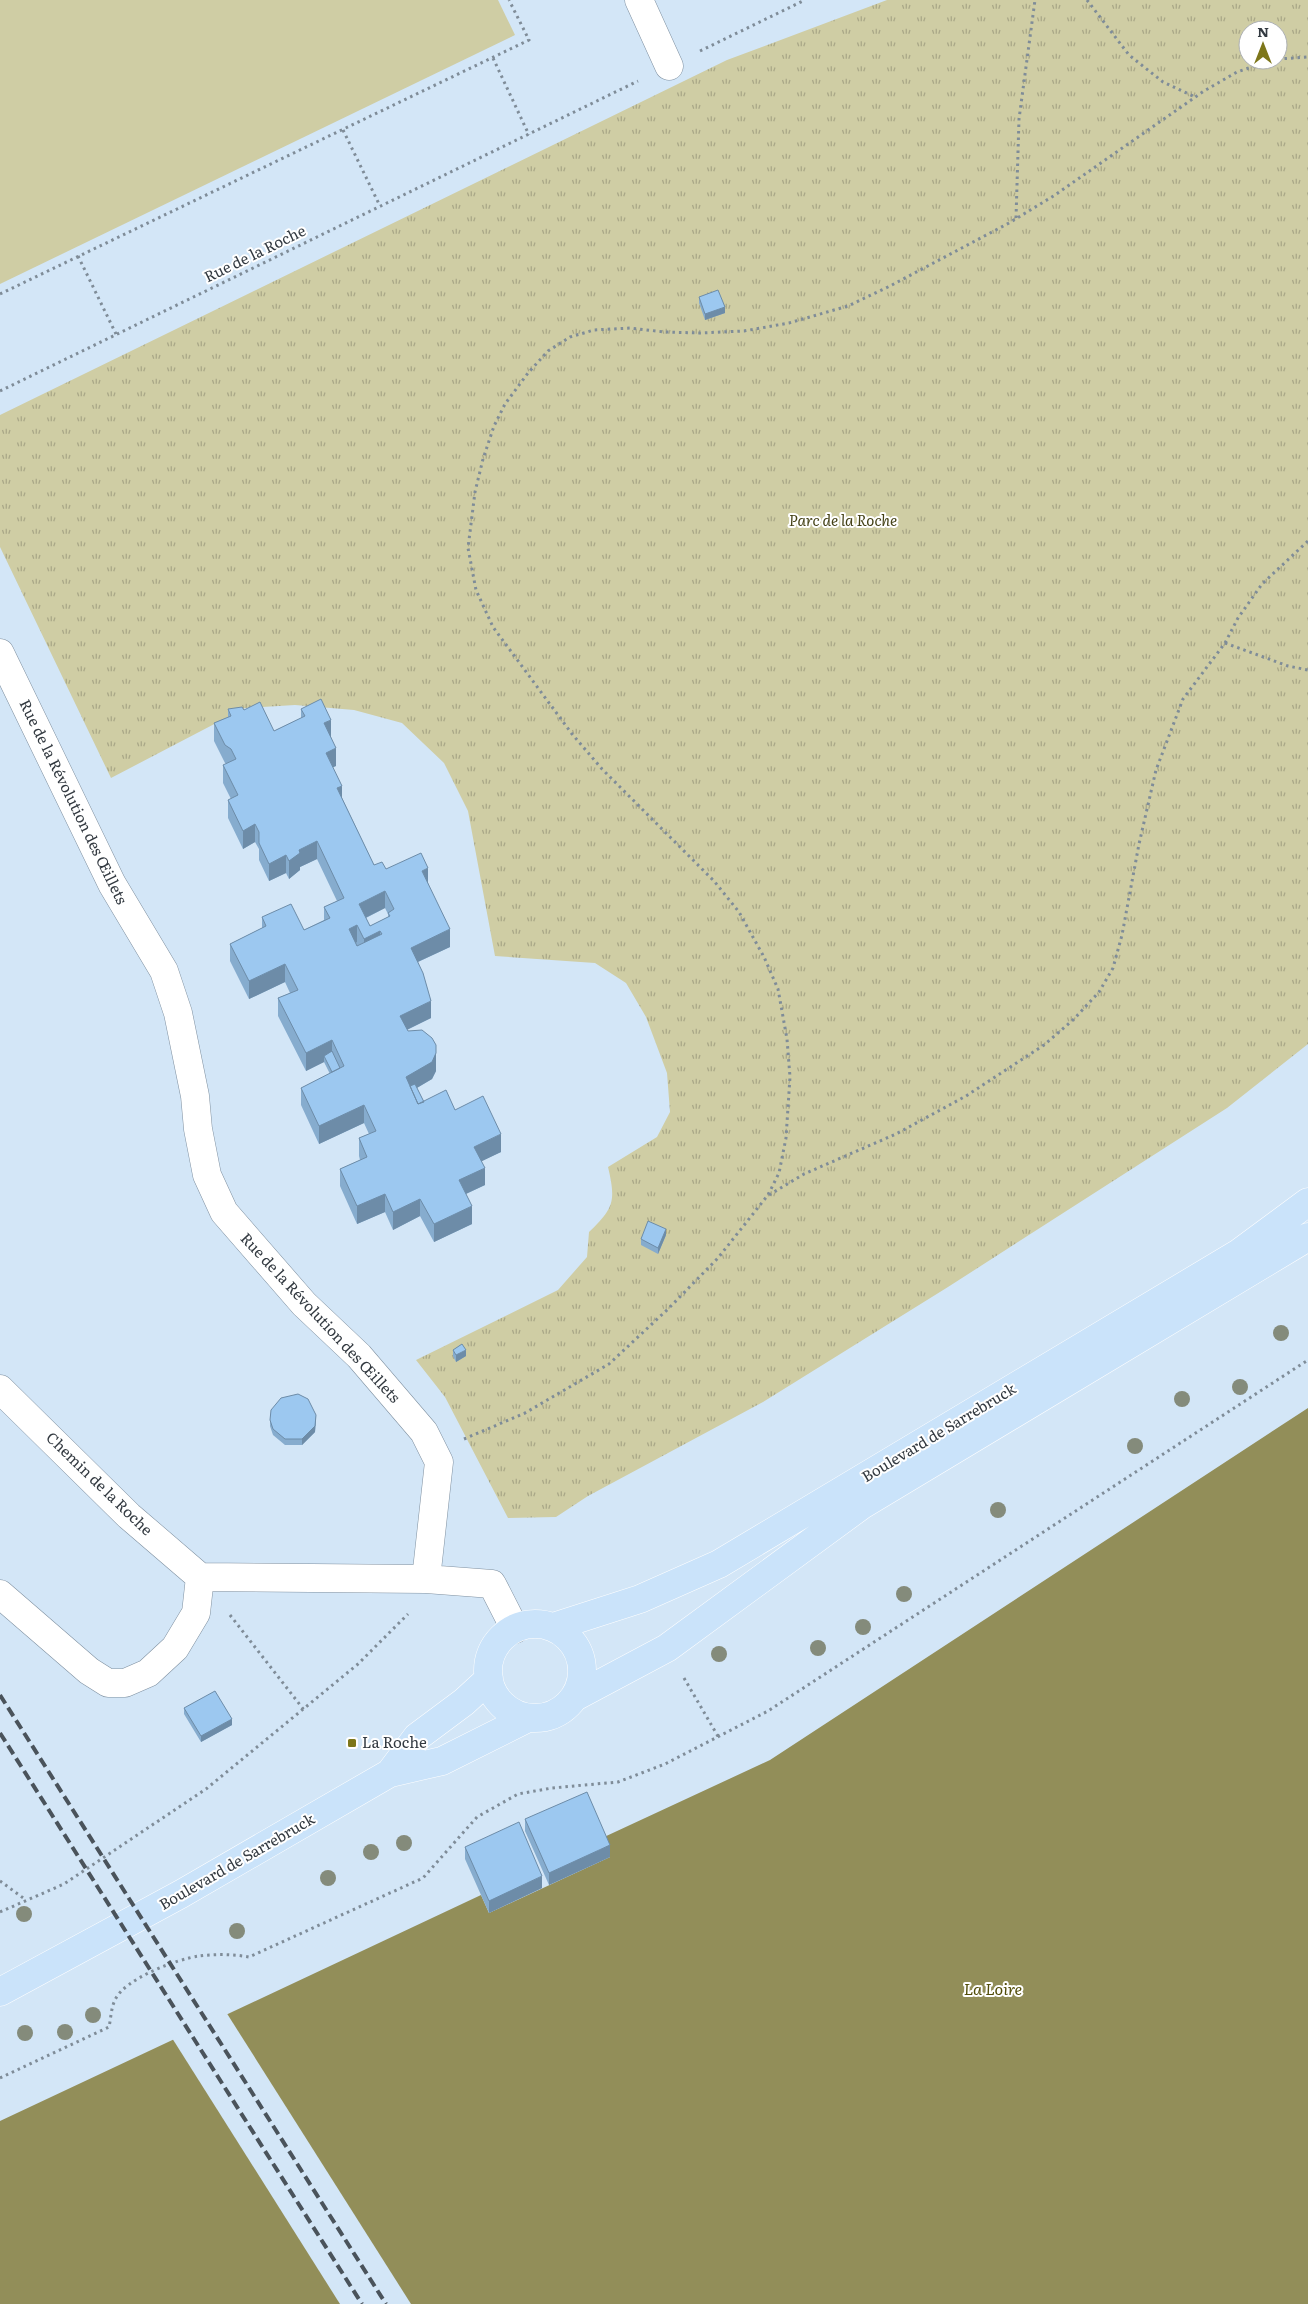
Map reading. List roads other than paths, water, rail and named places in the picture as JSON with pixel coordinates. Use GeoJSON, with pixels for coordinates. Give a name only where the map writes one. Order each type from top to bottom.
{"type":"FeatureCollection","features":[{"type":"Feature","properties":{"kind":"main road","name":"Boulevard de Sarrebruck"},"geometry":{"type":"LineString","coordinates":[[553,1627],[640,1599],[719,1564],[1239,1253],[1308,1202]]}},
{"type":"Feature","properties":{"kind":"main road","name":"Boulevard de Sarrebruck"},"geometry":{"type":"LineString","coordinates":[[574,1698],[667,1648],[862,1505],[1308,1237]]}},
{"type":"Feature","properties":{"kind":"main road"},"geometry":{"type":"LineString","coordinates":[[540,1624],[553,1627],[570,1640],[581,1657],[582,1678],[574,1698],[568,1706],[549,1717],[528,1718],[509,1711],[491,1688],[488,1679],[491,1654],[501,1639],[515,1629],[527,1625],[540,1624]]}},
{"type":"Feature","properties":{"kind":"main road","name":"Boulevard de Sarrebruck"},"geometry":{"type":"LineString","coordinates":[[390,1773],[417,1737],[464,1702],[488,1679]]}},
{"type":"Feature","properties":{"kind":"main road","name":"Boulevard de Sarrebruck"},"geometry":{"type":"LineString","coordinates":[[0,1992],[181,1894],[390,1773],[442,1761],[528,1718]]}},
{"type":"Feature","properties":{"kind":"main road","name":"Boulevard de Sarrebruck"},"geometry":{"type":"LineString","coordinates":[[0,1975],[82,1947]]}},
{"type":"Feature","properties":{"kind":"street"},"geometry":{"type":"LineString","coordinates":[[638,0],[669,66]]}},
{"type":"Feature","properties":{"kind":"street","name":"Rue de la Révolution des Œillets"},"geometry":{"type":"LineString","coordinates":[[0,653],[112,884],[164,971],[178,1013],[196,1096],[198,1129],[207,1175],[224,1212],[304,1304],[359,1356],[424,1432],[439,1462],[426,1579]]}},
{"type":"Feature","properties":{"kind":"street","name":"Chemin de la Roche"},"geometry":{"type":"LineString","coordinates":[[0,1388],[129,1516],[200,1577]]}},
{"type":"Feature","properties":{"kind":"street"},"geometry":{"type":"LineString","coordinates":[[0,1594],[89,1671],[108,1683],[125,1683],[148,1673],[175,1648],[196,1613],[200,1577],[426,1579],[492,1584],[515,1629]]}},
{"type":"Feature","properties":{"kind":"water","name":"La Loire"},"geometry":{"type":"Polygon","coordinates":[[[1308,1408],[1308,2304],[0,2304],[0,2121],[481,1895],[489,1913],[610,1857],[602,1838],[770,1760],[1308,1408]]]}},
{"type":"Feature","properties":{"kind":"railway"},"geometry":{"type":"LineString","coordinates":[[0,1695],[386,2304]]}},
{"type":"Feature","properties":{"kind":"railway"},"geometry":{"type":"LineString","coordinates":[[0,1733],[362,2304]]}},
{"type":"Feature","properties":{"kind":"place","name":"La Roche"},"geometry":{"type":"Point","coordinates":[352,1743]}},
{"type":"Feature","properties":{"kind":"park label","name":"Parc de la Roche"},"geometry":{"type":"Point","coordinates":[843,521]}}]}
